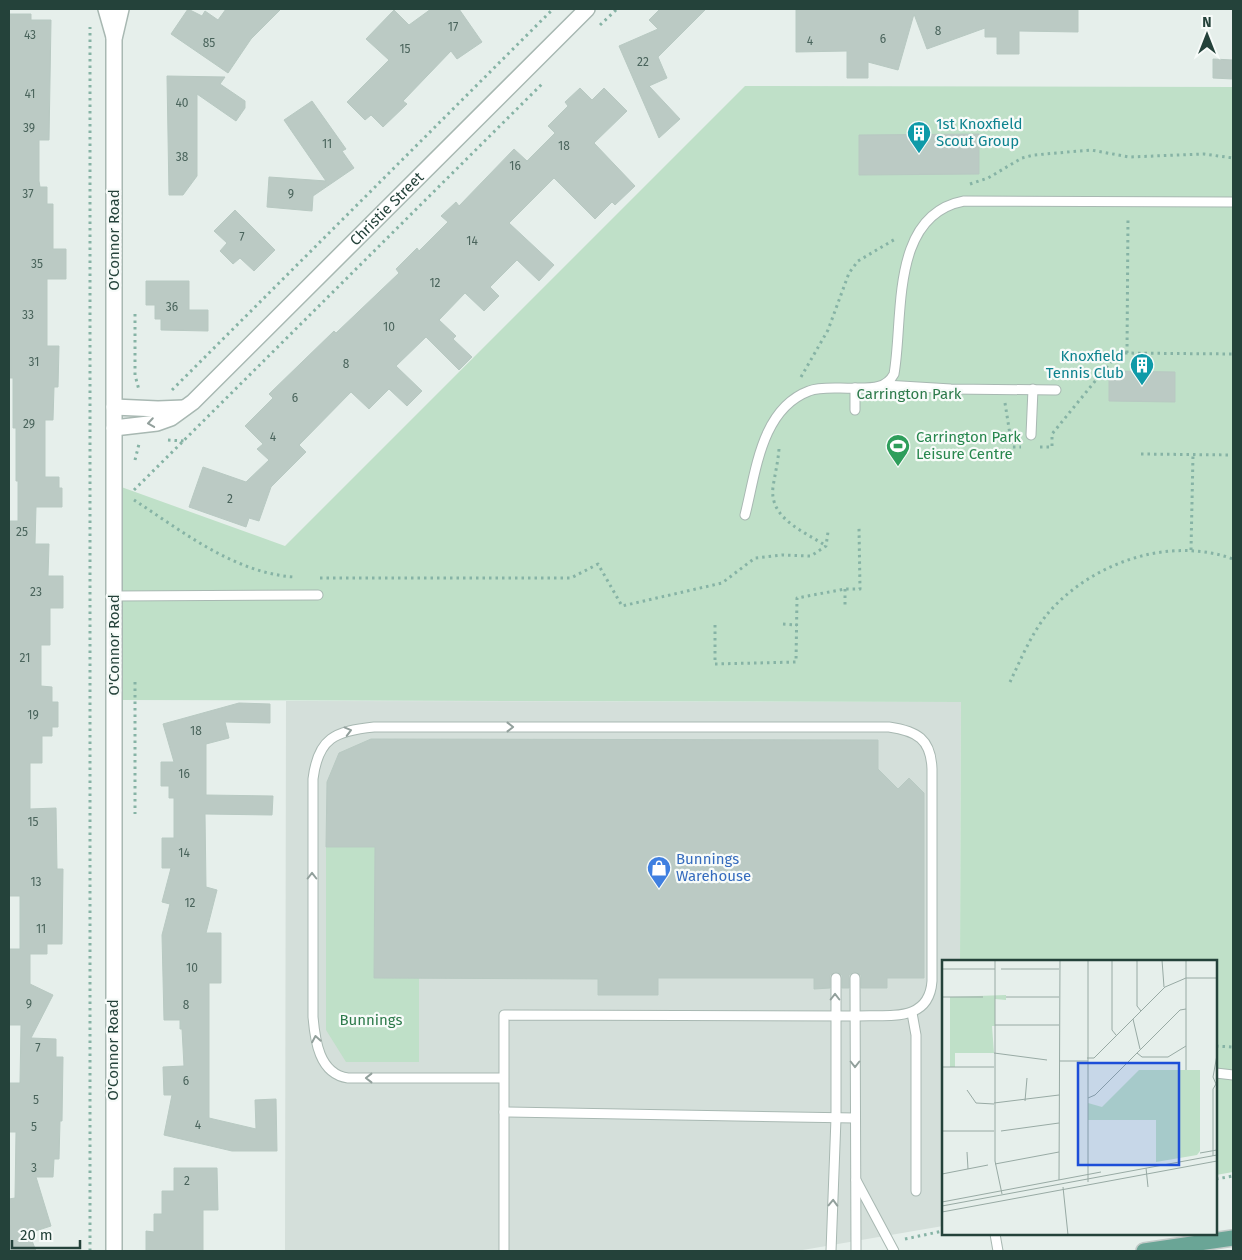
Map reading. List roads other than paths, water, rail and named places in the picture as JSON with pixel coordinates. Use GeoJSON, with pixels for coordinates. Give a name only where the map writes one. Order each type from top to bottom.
{"type":"FeatureCollection","features":[{"type":"Feature","properties":{"kind":"main road"},"geometry":{"type":"LineString","coordinates":[[1144,1251],[1233,1238]]}},
{"type":"Feature","properties":{"kind":"street","name":"O'Connor Road"},"geometry":{"type":"LineString","coordinates":[[106,9],[114,38],[114,1251]]}},
{"type":"Feature","properties":{"kind":"street","name":"O'Connor Road"},"geometry":{"type":"LineString","coordinates":[[114,38],[122,9]]}},
{"type":"Feature","properties":{"kind":"street","name":"Christie Street"},"geometry":{"type":"LineString","coordinates":[[114,428],[157,423],[171,418],[206,390],[587,9]]}},
{"type":"Feature","properties":{"kind":"street"},"geometry":{"type":"LineString","coordinates":[[114,407],[158,410],[184,408]]}},
{"type":"Feature","properties":{"kind":"lane"},"geometry":{"type":"LineString","coordinates":[[885,385],[894,374],[902,286],[909,251],[924,224],[933,215],[952,203],[964,201],[1233,202]]}},
{"type":"Feature","properties":{"kind":"lane"},"geometry":{"type":"LineString","coordinates":[[745,515],[768,428],[786,405],[810,390],[876,388],[885,385],[951,389],[1056,390]]}},
{"type":"Feature","properties":{"kind":"lane"},"geometry":{"type":"LineString","coordinates":[[855,388],[855,410]]}},
{"type":"Feature","properties":{"kind":"lane"},"geometry":{"type":"LineString","coordinates":[[1031,435],[1033,390]]}},
{"type":"Feature","properties":{"kind":"lane"},"geometry":{"type":"LineString","coordinates":[[114,596],[318,595]]}},
{"type":"Feature","properties":{"kind":"lane"},"geometry":{"type":"LineString","coordinates":[[504,1078],[348,1078],[336,1074],[321,1057],[314,1033],[312,883],[314,770],[318,754],[328,740],[344,731],[364,728],[889,727],[909,731],[926,743],[930,750],[932,770],[931,994],[924,1006],[912,1013],[855,1016],[504,1015],[504,1078],[504,1251]]}},
{"type":"Feature","properties":{"kind":"lane"},"geometry":{"type":"LineString","coordinates":[[831,1251],[836,1118],[836,978]]}},
{"type":"Feature","properties":{"kind":"lane"},"geometry":{"type":"LineString","coordinates":[[855,978],[856,1251]]}},
{"type":"Feature","properties":{"kind":"lane"},"geometry":{"type":"LineString","coordinates":[[912,1013],[916,1034],[916,1191]]}},
{"type":"Feature","properties":{"kind":"lane"},"geometry":{"type":"LineString","coordinates":[[1217,1073],[1233,1075]]}},
{"type":"Feature","properties":{"kind":"lane"},"geometry":{"type":"LineString","coordinates":[[504,1112],[855,1118]]}},
{"type":"Feature","properties":{"kind":"lane"},"geometry":{"type":"LineString","coordinates":[[855,1178],[894,1251]]}},
{"type":"Feature","properties":{"kind":"lane"},"geometry":{"type":"LineString","coordinates":[[995,1235],[998,1251]]}},
{"type":"Feature","properties":{"kind":"place","name":"1st Knoxfield Scout Group"},"geometry":{"type":"Point","coordinates":[919,154]}},
{"type":"Feature","properties":{"kind":"place","name":"Knoxfield Tennis Club"},"geometry":{"type":"Point","coordinates":[1142,386]}},
{"type":"Feature","properties":{"kind":"place","name":"Carrington Park Leisure Centre"},"geometry":{"type":"Point","coordinates":[898,467]}},
{"type":"Feature","properties":{"kind":"place","name":"Bunnings Warehouse"},"geometry":{"type":"Point","coordinates":[659,889]}},
{"type":"Feature","properties":{"kind":"park label","name":"Carrington Park"},"geometry":{"type":"Point","coordinates":[909,394]}},
{"type":"Feature","properties":{"kind":"park label","name":"Bunnings"},"geometry":{"type":"Point","coordinates":[371,1020]}}]}
